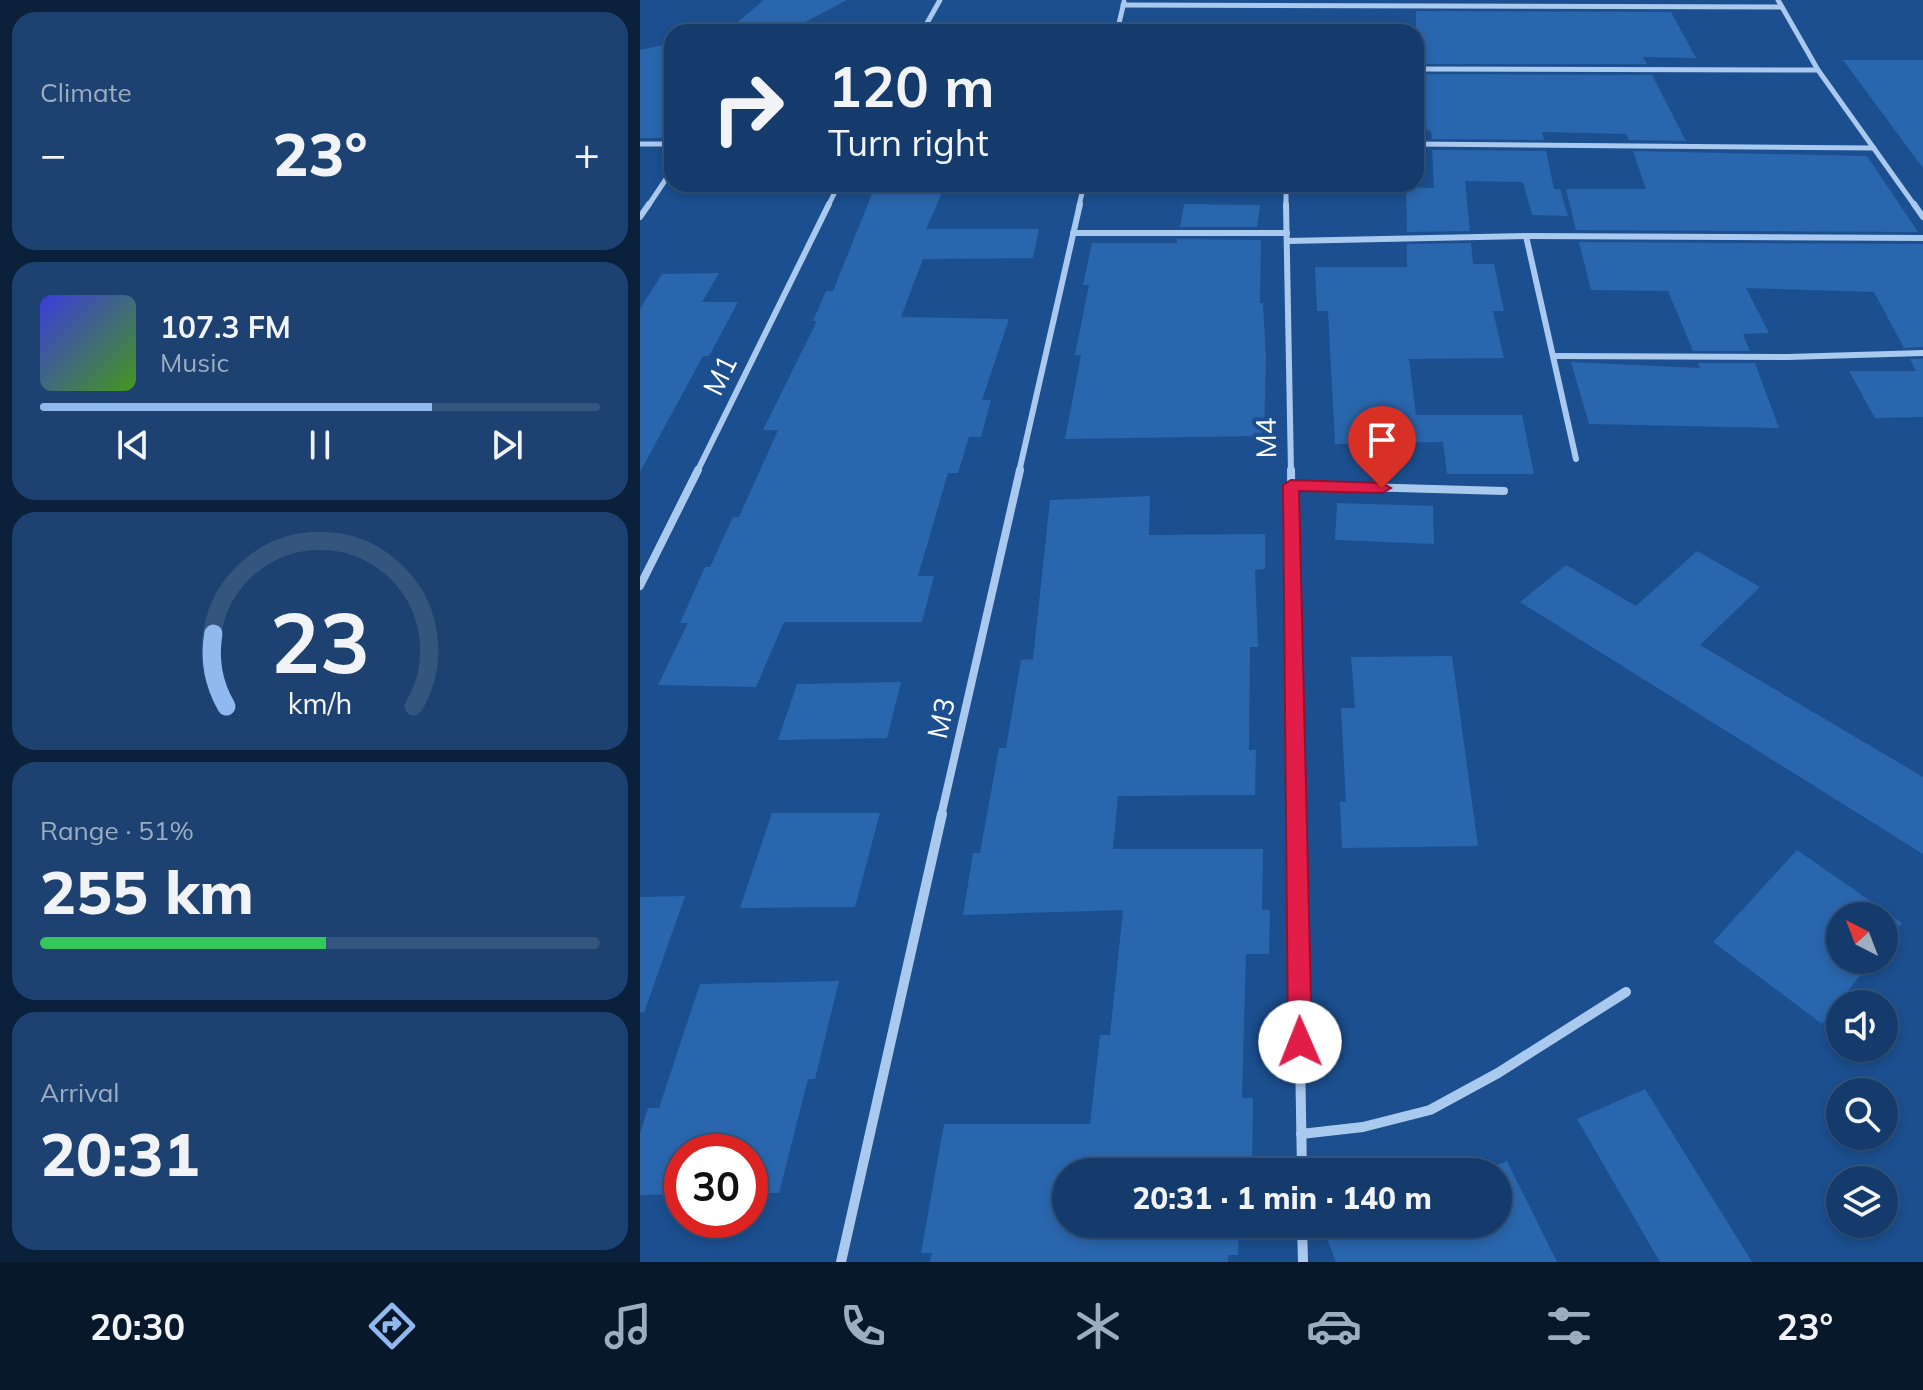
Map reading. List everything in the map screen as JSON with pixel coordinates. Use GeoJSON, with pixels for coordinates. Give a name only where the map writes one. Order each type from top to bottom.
{"type":"FeatureCollection","features":[{"type":"Feature","properties":{"kind":"street"},"geometry":{"type":"LineString","coordinates":[[926,24],[940,0]]}},
{"type":"Feature","properties":{"kind":"street"},"geometry":{"type":"LineString","coordinates":[[1778,0],[1818,70],[1923,217]]}},
{"type":"Feature","properties":{"kind":"street"},"geometry":{"type":"LineString","coordinates":[[1119,24],[1124,3],[1782,7]]}},
{"type":"Feature","properties":{"kind":"street"},"geometry":{"type":"LineString","coordinates":[[1424,69],[1818,70]]}},
{"type":"Feature","properties":{"kind":"street"},"geometry":{"type":"LineString","coordinates":[[640,144],[664,144]]}},
{"type":"Feature","properties":{"kind":"street"},"geometry":{"type":"LineString","coordinates":[[1424,144],[1874,148]]}},
{"type":"Feature","properties":{"kind":"street"},"geometry":{"type":"LineString","coordinates":[[640,217],[664,182]]}},
{"type":"Feature","properties":{"kind":"street","name":"M1"},"geometry":{"type":"LineString","coordinates":[[640,586],[835,192]]}},
{"type":"Feature","properties":{"kind":"street","name":"M3"},"geometry":{"type":"LineString","coordinates":[[841,1262],[1082,192]]}},
{"type":"Feature","properties":{"kind":"street","name":"M4"},"geometry":{"type":"LineString","coordinates":[[1286,192],[1302,1158]]}},
{"type":"Feature","properties":{"kind":"street"},"geometry":{"type":"LineString","coordinates":[[1073,233],[1287,237],[1923,238]]}},
{"type":"Feature","properties":{"kind":"street"},"geometry":{"type":"LineString","coordinates":[[1526,236],[1576,459]]}},
{"type":"Feature","properties":{"kind":"street"},"geometry":{"type":"LineString","coordinates":[[1554,356],[1788,357],[1923,353]]}},
{"type":"Feature","properties":{"kind":"street"},"geometry":{"type":"LineString","coordinates":[[1291,485],[1504,491]]}},
{"type":"Feature","properties":{"kind":"street"},"geometry":{"type":"LineString","coordinates":[[1301,1134],[1363,1127],[1430,1110],[1498,1073],[1626,992]]}},
{"type":"Feature","properties":{"kind":"street"},"geometry":{"type":"LineString","coordinates":[[1302,1238],[1303,1262]]}},
{"type":"Feature","properties":{"kind":"building"},"geometry":{"type":"Polygon","coordinates":[[[764,0],[847,0],[801,24],[736,24],[764,0]]]}},
{"type":"Feature","properties":{"kind":"building"},"geometry":{"type":"Polygon","coordinates":[[[1416,11],[1671,12],[1696,58],[1643,57],[1647,64],[1424,64],[1424,24],[1416,24],[1416,11]]]}},
{"type":"Feature","properties":{"kind":"building"},"geometry":{"type":"Polygon","coordinates":[[[664,45],[664,138],[640,138],[640,50],[664,45]]]}},
{"type":"Feature","properties":{"kind":"building"},"geometry":{"type":"Polygon","coordinates":[[[1843,60],[1923,60],[1923,168],[1843,60]]]}},
{"type":"Feature","properties":{"kind":"building"},"geometry":{"type":"Polygon","coordinates":[[[1424,74],[1652,75],[1686,141],[1629,140],[1626,134],[1542,132],[1544,140],[1432,139],[1431,131],[1427,130],[1424,74]]]}},
{"type":"Feature","properties":{"kind":"building"},"geometry":{"type":"Polygon","coordinates":[[[1432,150],[1546,151],[1554,189],[1560,189],[1568,216],[1532,215],[1523,182],[1465,181],[1470,231],[1407,232],[1406,192],[1424,192],[1424,188],[1434,188],[1432,150]]]}},
{"type":"Feature","properties":{"kind":"building"},"geometry":{"type":"Polygon","coordinates":[[[1633,151],[1867,156],[1918,232],[1576,230],[1566,189],[1646,189],[1633,151]]]}},
{"type":"Feature","properties":{"kind":"building"},"geometry":{"type":"Polygon","coordinates":[[[873,192],[942,192],[926,229],[1039,229],[1033,258],[923,259],[901,317],[1009,319],[982,400],[991,400],[981,437],[969,437],[958,473],[948,473],[918,576],[934,576],[922,622],[784,622],[756,687],[658,685],[688,623],[680,623],[705,567],[710,567],[733,517],[739,517],[778,430],[763,430],[817,321],[813,321],[826,291],[833,291],[873,192]]]}},
{"type":"Feature","properties":{"kind":"building"},"geometry":{"type":"Polygon","coordinates":[[[1184,204],[1260,205],[1257,227],[1180,227],[1184,204]]]}},
{"type":"Feature","properties":{"kind":"building"},"geometry":{"type":"Polygon","coordinates":[[[1177,239],[1261,240],[1260,303],[1263,303],[1266,358],[1264,436],[1065,439],[1081,355],[1075,355],[1089,285],[1083,285],[1092,243],[1177,243],[1177,239]]]}},
{"type":"Feature","properties":{"kind":"building"},"geometry":{"type":"Polygon","coordinates":[[[1579,242],[1923,244],[1923,347],[1904,348],[1874,292],[1746,288],[1769,333],[1743,334],[1750,351],[1693,351],[1668,291],[1591,290],[1579,242]]]}},
{"type":"Feature","properties":{"kind":"building"},"geometry":{"type":"Polygon","coordinates":[[[1471,243],[1473,264],[1494,264],[1504,311],[1493,311],[1504,358],[1409,359],[1416,415],[1522,415],[1534,474],[1447,474],[1443,442],[1335,444],[1328,311],[1317,311],[1315,267],[1407,267],[1407,244],[1471,243]]]}},
{"type":"Feature","properties":{"kind":"building"},"geometry":{"type":"Polygon","coordinates":[[[719,273],[702,302],[738,302],[709,356],[703,356],[640,472],[640,309],[662,274],[719,273]]]}},
{"type":"Feature","properties":{"kind":"building"},"geometry":{"type":"Polygon","coordinates":[[[1910,359],[1923,359],[1923,417],[1875,418],[1849,371],[1916,371],[1910,359]]]}},
{"type":"Feature","properties":{"kind":"building"},"geometry":{"type":"Polygon","coordinates":[[[1571,362],[1700,368],[1698,363],[1755,363],[1779,428],[1589,424],[1571,362]]]}},
{"type":"Feature","properties":{"kind":"building"},"geometry":{"type":"Polygon","coordinates":[[[1150,496],[1149,535],[1265,534],[1265,569],[1255,570],[1258,647],[1250,647],[1249,750],[1256,750],[1255,795],[1118,796],[1113,849],[1263,849],[1262,910],[1270,910],[1269,954],[1246,954],[1242,1098],[1253,1098],[1252,1158],[1052,1158],[1052,1238],[1239,1238],[1238,1255],[1228,1255],[1228,1262],[930,1262],[932,1253],[921,1253],[944,1124],[1090,1124],[1100,1035],[1110,1035],[1123,910],[963,915],[973,853],[980,853],[999,748],[1006,748],[1021,660],[1033,659],[1050,500],[1150,496]]]}},
{"type":"Feature","properties":{"kind":"building"},"geometry":{"type":"Polygon","coordinates":[[[1337,503],[1433,506],[1434,544],[1335,540],[1337,503]]]}},
{"type":"Feature","properties":{"kind":"building"},"geometry":{"type":"Polygon","coordinates":[[[1697,551],[1760,587],[1700,645],[1923,777],[1923,854],[1520,602],[1566,565],[1636,606],[1697,551]]]}},
{"type":"Feature","properties":{"kind":"building"},"geometry":{"type":"Polygon","coordinates":[[[1452,656],[1478,846],[1342,848],[1340,802],[1346,802],[1341,708],[1355,708],[1351,657],[1452,656]]]}},
{"type":"Feature","properties":{"kind":"building"},"geometry":{"type":"Polygon","coordinates":[[[901,682],[887,738],[778,740],[797,684],[901,682]]]}},
{"type":"Feature","properties":{"kind":"building"},"geometry":{"type":"Polygon","coordinates":[[[772,813],[880,813],[855,907],[740,908],[772,813]]]}},
{"type":"Feature","properties":{"kind":"building"},"geometry":{"type":"Polygon","coordinates":[[[1797,850],[1872,902],[1826,902],[1826,974],[1861,974],[1849,990],[1826,990],[1826,1019],[1822,1024],[1713,942],[1797,850]]]}},
{"type":"Feature","properties":{"kind":"building"},"geometry":{"type":"Polygon","coordinates":[[[685,896],[644,1013],[640,1012],[640,897],[685,896]]]}},
{"type":"Feature","properties":{"kind":"building"},"geometry":{"type":"Polygon","coordinates":[[[839,981],[815,1079],[808,1079],[779,1193],[768,1193],[768,1134],[664,1134],[664,1194],[640,1195],[640,1134],[648,1108],[659,1108],[700,984],[839,981]]]}},
{"type":"Feature","properties":{"kind":"building"},"geometry":{"type":"Polygon","coordinates":[[[1645,1089],[1752,1262],[1660,1262],[1577,1119],[1645,1089]]]}},
{"type":"Feature","properties":{"kind":"building"},"geometry":{"type":"Polygon","coordinates":[[[1512,1171],[1557,1262],[1336,1262],[1327,1238],[1512,1238],[1512,1171]]]}},
{"type":"Feature","properties":{"kind":"route"},"geometry":{"type":"LineString","coordinates":[[1300,1042],[1291,485],[1382,488]]}}]}
